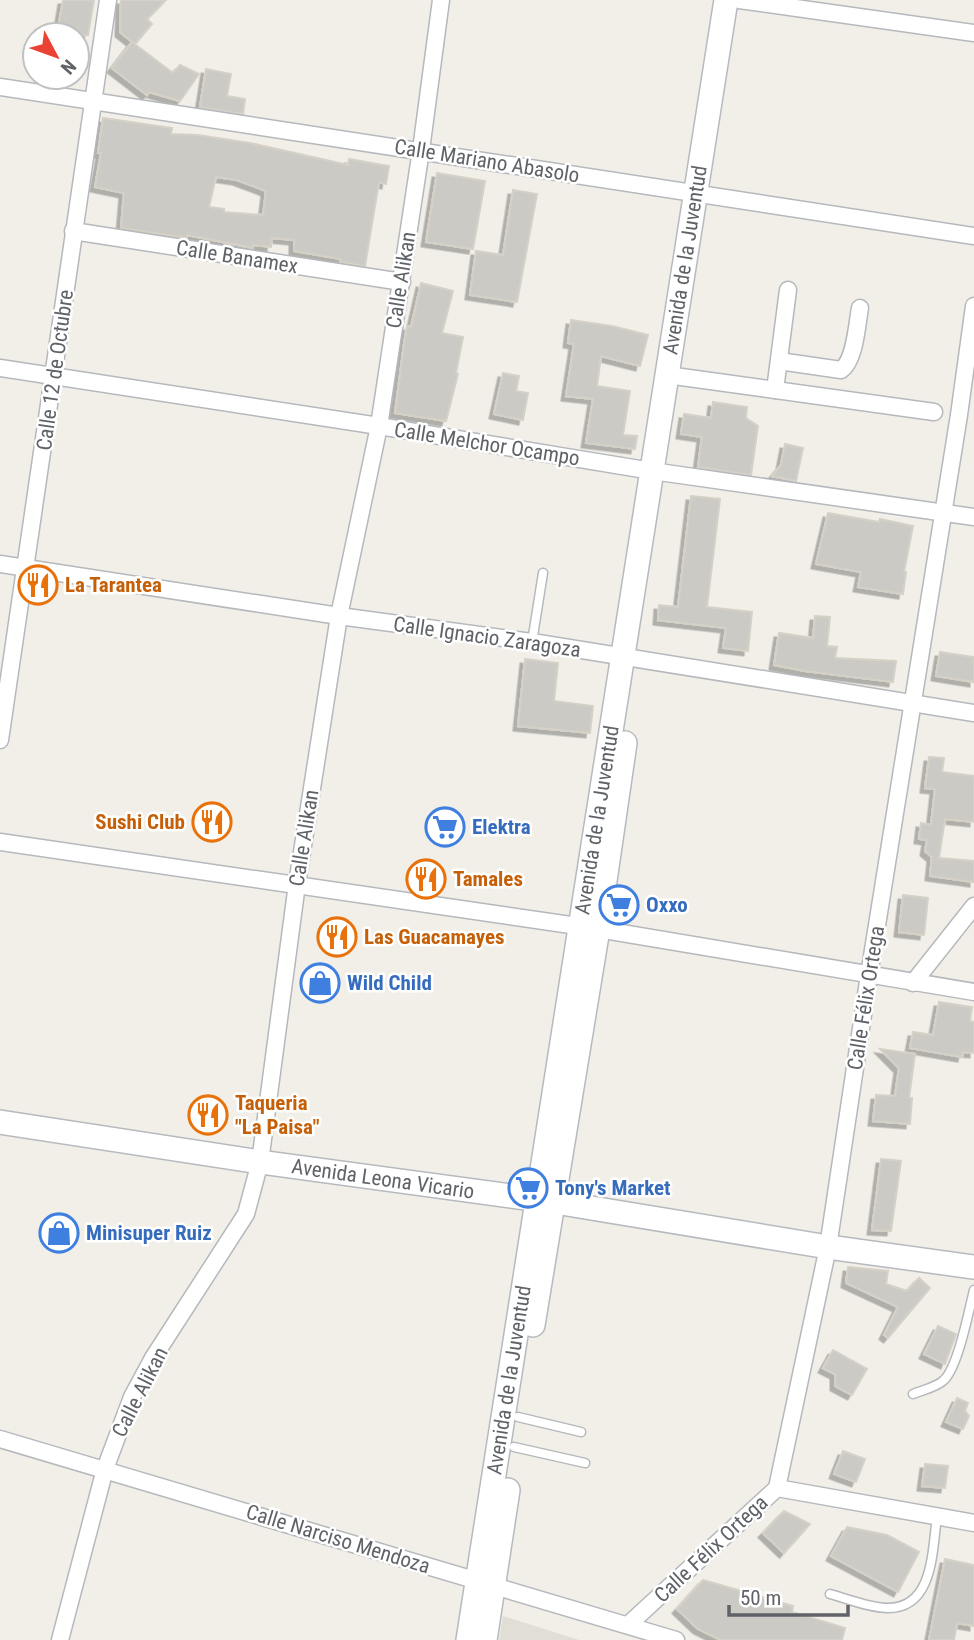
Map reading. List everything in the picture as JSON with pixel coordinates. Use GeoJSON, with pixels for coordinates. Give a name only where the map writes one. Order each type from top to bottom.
{"type":"FeatureCollection","features":[{"type":"Feature","properties":{"kind":"street","name":"Calle 12 de Octubre"},"geometry":{"type":"LineString","coordinates":[[0,740],[108,0]]}},
{"type":"Feature","properties":{"kind":"street","name":"Calle Alikan"},"geometry":{"type":"LineString","coordinates":[[60,1640],[105,1469],[132,1398],[148,1368],[246,1214],[260,1162],[297,884],[339,616],[379,426],[441,0]]}},
{"type":"Feature","properties":{"kind":"street","name":"Avenida de la Juventud"},"geometry":{"type":"LineString","coordinates":[[702,195],[726,0]]}},
{"type":"Feature","properties":{"kind":"street","name":"Avenida de la Juventud"},"geometry":{"type":"LineString","coordinates":[[485,1640],[485,1584],[702,195],[739,0]]}},
{"type":"Feature","properties":{"kind":"street"},"geometry":{"type":"LineString","coordinates":[[739,0],[974,33]]}},
{"type":"Feature","properties":{"kind":"street","name":"Calle Mariano Abasolo"},"geometry":{"type":"LineString","coordinates":[[0,88],[974,236]]}},
{"type":"Feature","properties":{"kind":"street","name":"Calle Banamex"},"geometry":{"type":"LineString","coordinates":[[73,231],[402,282]]}},
{"type":"Feature","properties":{"kind":"street"},"geometry":{"type":"LineString","coordinates":[[775,390],[788,290]]}},
{"type":"Feature","properties":{"kind":"street","name":"Calle Félix Ortega"},"geometry":{"type":"LineString","coordinates":[[628,1625],[777,1488],[828,1247],[974,306]]}},
{"type":"Feature","properties":{"kind":"street"},"geometry":{"type":"LineString","coordinates":[[779,361],[841,370],[846,367],[851,358],[860,308]]}},
{"type":"Feature","properties":{"kind":"street","name":"Calle Melchor Ocampo"},"geometry":{"type":"LineString","coordinates":[[0,368],[659,472],[974,517]]}},
{"type":"Feature","properties":{"kind":"street"},"geometry":{"type":"LineString","coordinates":[[673,376],[934,412]]}},
{"type":"Feature","properties":{"kind":"street","name":"Calle Ignacio Zaragoza"},"geometry":{"type":"LineString","coordinates":[[0,564],[339,616],[531,642],[974,713]]}},
{"type":"Feature","properties":{"kind":"street"},"geometry":{"type":"LineString","coordinates":[[0,842],[589,928],[974,992]]}},
{"type":"Feature","properties":{"kind":"street"},"geometry":{"type":"LineString","coordinates":[[914,983],[974,906]]}},
{"type":"Feature","properties":{"kind":"street","name":"Avenida Leona Vicario"},"geometry":{"type":"LineString","coordinates":[[0,1122],[260,1162],[546,1201],[828,1247],[974,1267]]}},
{"type":"Feature","properties":{"kind":"street","name":"Avenida de la Juventud"},"geometry":{"type":"LineString","coordinates":[[468,1640],[485,1584],[514,1447],[546,1201]]}},
{"type":"Feature","properties":{"kind":"street","name":"Calle Narciso Mendoza"},"geometry":{"type":"LineString","coordinates":[[0,1439],[676,1640]]}},
{"type":"Feature","properties":{"kind":"street"},"geometry":{"type":"LineString","coordinates":[[777,1488],[974,1523]]}},
{"type":"Feature","properties":{"kind":"lane"},"geometry":{"type":"LineString","coordinates":[[531,642],[543,573]]}},
{"type":"Feature","properties":{"kind":"lane"},"geometry":{"type":"LineString","coordinates":[[913,1394],[943,1382],[947,1377],[954,1364],[974,1290]]}},
{"type":"Feature","properties":{"kind":"lane"},"geometry":{"type":"LineString","coordinates":[[518,1417],[581,1432]]}},
{"type":"Feature","properties":{"kind":"lane"},"geometry":{"type":"LineString","coordinates":[[514,1447],[585,1463]]}},
{"type":"Feature","properties":{"kind":"lane"},"geometry":{"type":"LineString","coordinates":[[830,1594],[887,1609],[911,1602],[925,1586],[937,1517]]}},
{"type":"Feature","properties":{"kind":"shaded area"},"geometry":{"type":"Polygon","coordinates":[[[503,1616],[579,1640],[499,1640],[503,1616]]]}},
{"type":"Feature","properties":{"kind":"building"},"geometry":{"type":"Polygon","coordinates":[[[63,0],[94,0],[90,21],[59,21],[63,0]]]}},
{"type":"Feature","properties":{"kind":"building"},"geometry":{"type":"Polygon","coordinates":[[[121,0],[166,0],[147,19],[152,24],[135,44],[120,32],[121,0]]]}},
{"type":"Feature","properties":{"kind":"building"},"geometry":{"type":"Polygon","coordinates":[[[132,42],[173,73],[180,65],[199,74],[180,101],[149,92],[147,95],[112,68],[132,42]]]}},
{"type":"Feature","properties":{"kind":"building"},"geometry":{"type":"Polygon","coordinates":[[[206,69],[231,74],[227,96],[245,99],[243,114],[200,107],[206,69]]]}},
{"type":"Feature","properties":{"kind":"building"},"geometry":{"type":"Polygon","coordinates":[[[103,118],[172,128],[171,134],[250,143],[348,165],[349,159],[389,166],[386,184],[379,182],[365,266],[294,251],[294,240],[272,238],[271,247],[253,245],[253,248],[187,235],[187,238],[121,228],[124,193],[95,187],[101,153],[98,153],[103,118]],[[216,177],[209,207],[224,209],[224,212],[263,215],[266,191],[237,180],[216,177]]]}},
{"type":"Feature","properties":{"kind":"building"},"geometry":{"type":"Polygon","coordinates":[[[437,173],[485,181],[473,249],[426,242],[437,173]]]}},
{"type":"Feature","properties":{"kind":"building"},"geometry":{"type":"Polygon","coordinates":[[[513,190],[537,194],[517,302],[470,295],[476,251],[503,255],[513,190]]]}},
{"type":"Feature","properties":{"kind":"building"},"geometry":{"type":"Polygon","coordinates":[[[421,283],[453,291],[442,333],[463,337],[456,373],[458,374],[446,421],[395,413],[407,326],[411,327],[421,283]]]}},
{"type":"Feature","properties":{"kind":"building"},"geometry":{"type":"Polygon","coordinates":[[[571,320],[648,335],[640,366],[601,356],[597,386],[630,391],[623,435],[637,436],[635,449],[586,443],[593,399],[566,396],[574,344],[568,343],[571,320]]]}},
{"type":"Feature","properties":{"kind":"building"},"geometry":{"type":"Polygon","coordinates":[[[503,373],[519,376],[516,391],[528,393],[523,420],[494,414],[503,373]]]}},
{"type":"Feature","properties":{"kind":"building"},"geometry":{"type":"Polygon","coordinates":[[[713,402],[747,407],[746,418],[758,426],[751,475],[698,467],[702,437],[681,434],[684,414],[711,418],[713,402]]]}},
{"type":"Feature","properties":{"kind":"building"},"geometry":{"type":"Polygon","coordinates":[[[785,444],[803,448],[796,481],[772,476],[781,465],[785,444]]]}},
{"type":"Feature","properties":{"kind":"building"},"geometry":{"type":"Polygon","coordinates":[[[691,496],[720,499],[707,607],[752,612],[748,651],[723,648],[726,628],[658,620],[659,605],[678,607],[691,496]]]}},
{"type":"Feature","properties":{"kind":"building"},"geometry":{"type":"Polygon","coordinates":[[[828,513],[913,526],[904,572],[903,594],[858,587],[861,572],[816,564],[828,513]]]}},
{"type":"Feature","properties":{"kind":"building"},"geometry":{"type":"Polygon","coordinates":[[[815,616],[830,617],[827,646],[837,647],[835,658],[896,661],[893,682],[774,665],[779,633],[813,638],[815,616]]]}},
{"type":"Feature","properties":{"kind":"building"},"geometry":{"type":"Polygon","coordinates":[[[940,652],[974,657],[974,682],[936,676],[940,652]]]}},
{"type":"Feature","properties":{"kind":"building"},"geometry":{"type":"Polygon","coordinates":[[[525,659],[558,663],[554,701],[593,706],[590,733],[518,726],[525,659]]]}},
{"type":"Feature","properties":{"kind":"building"},"geometry":{"type":"Polygon","coordinates":[[[929,757],[944,758],[942,772],[974,776],[974,822],[945,819],[939,858],[974,861],[974,882],[930,876],[932,857],[925,851],[927,840],[919,839],[921,823],[931,825],[935,789],[925,788],[929,757]]]}},
{"type":"Feature","properties":{"kind":"building"},"geometry":{"type":"Polygon","coordinates":[[[903,895],[928,898],[924,935],[899,932],[903,895]]]}},
{"type":"Feature","properties":{"kind":"building"},"geometry":{"type":"Polygon","coordinates":[[[939,1002],[972,1007],[970,1021],[974,1022],[974,1053],[963,1052],[962,1057],[910,1048],[913,1032],[933,1035],[939,1002]]]}},
{"type":"Feature","properties":{"kind":"building"},"geometry":{"type":"Polygon","coordinates":[[[880,1049],[915,1054],[909,1098],[912,1098],[910,1124],[873,1121],[876,1095],[895,1096],[899,1068],[880,1049]]]}},
{"type":"Feature","properties":{"kind":"building"},"geometry":{"type":"Polygon","coordinates":[[[881,1159],[901,1161],[891,1231],[872,1230],[881,1159]]]}},
{"type":"Feature","properties":{"kind":"building"},"geometry":{"type":"Polygon","coordinates":[[[848,1267],[888,1271],[886,1284],[907,1291],[919,1278],[930,1288],[888,1338],[884,1335],[898,1307],[846,1283],[848,1267]]]}},
{"type":"Feature","properties":{"kind":"building"},"geometry":{"type":"Polygon","coordinates":[[[938,1326],[956,1334],[945,1364],[924,1354],[938,1326]]]}},
{"type":"Feature","properties":{"kind":"building"},"geometry":{"type":"Polygon","coordinates":[[[833,1350],[867,1369],[852,1395],[835,1386],[835,1374],[823,1368],[833,1350]]]}},
{"type":"Feature","properties":{"kind":"building"},"geometry":{"type":"Polygon","coordinates":[[[957,1398],[968,1403],[965,1411],[969,1416],[963,1429],[946,1422],[957,1398]]]}},
{"type":"Feature","properties":{"kind":"building"},"geometry":{"type":"Polygon","coordinates":[[[843,1451],[865,1459],[856,1482],[834,1474],[843,1451]]]}},
{"type":"Feature","properties":{"kind":"building"},"geometry":{"type":"Polygon","coordinates":[[[925,1464],[948,1466],[945,1488],[922,1486],[925,1464]]]}},
{"type":"Feature","properties":{"kind":"building"},"geometry":{"type":"Polygon","coordinates":[[[784,1511],[810,1524],[784,1553],[763,1533],[784,1511]]]}},
{"type":"Feature","properties":{"kind":"building"},"geometry":{"type":"Polygon","coordinates":[[[847,1527],[887,1535],[919,1552],[898,1592],[831,1556],[847,1527]]]}},
{"type":"Feature","properties":{"kind":"building"},"geometry":{"type":"Polygon","coordinates":[[[945,1559],[974,1565],[974,1626],[957,1623],[954,1640],[929,1640],[945,1559]]]}},
{"type":"Feature","properties":{"kind":"building"},"geometry":{"type":"Polygon","coordinates":[[[703,1580],[793,1606],[792,1612],[845,1628],[842,1640],[721,1640],[698,1629],[677,1609],[703,1580]]]}},
{"type":"Feature","properties":{"kind":"place","name":"La Tarantea"},"geometry":{"type":"Point","coordinates":[38,585]}},
{"type":"Feature","properties":{"kind":"place","name":"Sushi Club"},"geometry":{"type":"Point","coordinates":[212,822]}},
{"type":"Feature","properties":{"kind":"place","name":"Elektra"},"geometry":{"type":"Point","coordinates":[445,827]}},
{"type":"Feature","properties":{"kind":"place","name":"Tamales"},"geometry":{"type":"Point","coordinates":[426,879]}},
{"type":"Feature","properties":{"kind":"place","name":"Oxxo"},"geometry":{"type":"Point","coordinates":[619,905]}},
{"type":"Feature","properties":{"kind":"place","name":"Las Guacamayes"},"geometry":{"type":"Point","coordinates":[337,937]}},
{"type":"Feature","properties":{"kind":"place","name":"Wild Child"},"geometry":{"type":"Point","coordinates":[320,983]}},
{"type":"Feature","properties":{"kind":"place","name":"Taqueria \"La Paisa\""},"geometry":{"type":"Point","coordinates":[208,1115]}},
{"type":"Feature","properties":{"kind":"place","name":"Tony's Market"},"geometry":{"type":"Point","coordinates":[528,1188]}},
{"type":"Feature","properties":{"kind":"place","name":"Minisuper Ruiz"},"geometry":{"type":"Point","coordinates":[59,1233]}}]}
